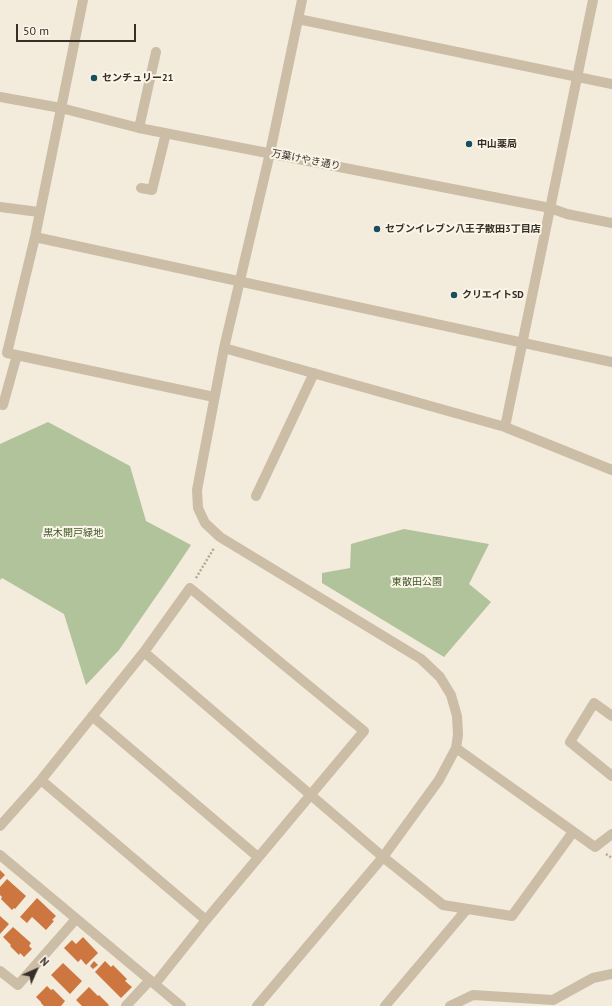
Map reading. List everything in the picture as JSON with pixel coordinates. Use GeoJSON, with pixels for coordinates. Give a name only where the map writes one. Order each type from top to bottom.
{"type":"FeatureCollection","features":[{"type":"Feature","properties":{"kind":"street"},"geometry":{"type":"LineString","coordinates":[[83,0],[35,237],[7,353],[214,397]]}},
{"type":"Feature","properties":{"kind":"street"},"geometry":{"type":"LineString","coordinates":[[258,1006],[383,858],[439,780],[456,748],[458,736],[457,716],[451,695],[440,677],[421,659],[220,537],[204,523],[198,508],[197,490],[224,348],[270,153],[302,0]]}},
{"type":"Feature","properties":{"kind":"street"},"geometry":{"type":"LineString","coordinates":[[505,427],[593,0]]}},
{"type":"Feature","properties":{"kind":"street"},"geometry":{"type":"LineString","coordinates":[[298,19],[612,84]]}},
{"type":"Feature","properties":{"kind":"street"},"geometry":{"type":"LineString","coordinates":[[139,128],[156,52]]}},
{"type":"Feature","properties":{"kind":"street","name":"万葉けやき通り"},"geometry":{"type":"LineString","coordinates":[[0,97],[61,108],[139,128],[550,208],[567,214],[612,223]]}},
{"type":"Feature","properties":{"kind":"street"},"geometry":{"type":"LineString","coordinates":[[141,188],[152,190],[166,133]]}},
{"type":"Feature","properties":{"kind":"street"},"geometry":{"type":"LineString","coordinates":[[0,207],[39,212]]}},
{"type":"Feature","properties":{"kind":"street"},"geometry":{"type":"LineString","coordinates":[[35,237],[612,362]]}},
{"type":"Feature","properties":{"kind":"street"},"geometry":{"type":"LineString","coordinates":[[224,348],[505,427],[612,470]]}},
{"type":"Feature","properties":{"kind":"street"},"geometry":{"type":"LineString","coordinates":[[0,404],[3,405],[17,355]]}},
{"type":"Feature","properties":{"kind":"street"},"geometry":{"type":"LineString","coordinates":[[256,496],[314,373]]}},
{"type":"Feature","properties":{"kind":"street"},"geometry":{"type":"LineString","coordinates":[[0,826],[40,780],[144,652],[190,588],[364,731],[206,920],[152,982],[126,1006]]}},
{"type":"Feature","properties":{"kind":"street"},"geometry":{"type":"LineString","coordinates":[[144,652],[311,794],[383,858],[443,905],[512,916],[573,832]]}},
{"type":"Feature","properties":{"kind":"street"},"geometry":{"type":"LineString","coordinates":[[612,716],[594,702],[570,742],[612,776]]}},
{"type":"Feature","properties":{"kind":"street"},"geometry":{"type":"LineString","coordinates":[[92,716],[258,857]]}},
{"type":"Feature","properties":{"kind":"street"},"geometry":{"type":"LineString","coordinates":[[456,748],[595,848],[612,834]]}},
{"type":"Feature","properties":{"kind":"street"},"geometry":{"type":"LineString","coordinates":[[40,780],[206,920]]}},
{"type":"Feature","properties":{"kind":"street"},"geometry":{"type":"LineString","coordinates":[[0,855],[181,1006]]}},
{"type":"Feature","properties":{"kind":"street"},"geometry":{"type":"LineString","coordinates":[[385,1006],[467,909]]}},
{"type":"Feature","properties":{"kind":"street"},"geometry":{"type":"LineString","coordinates":[[0,971],[18,985],[76,919]]}},
{"type":"Feature","properties":{"kind":"street"},"geometry":{"type":"LineString","coordinates":[[450,1006],[473,994],[553,1000],[593,978],[612,974]]}},
{"type":"Feature","properties":{"kind":"path"},"geometry":{"type":"LineString","coordinates":[[190,588],[220,537]]}},
{"type":"Feature","properties":{"kind":"green space","name":"黒木開戸緑地"},"geometry":{"type":"Polygon","coordinates":[[[48,422],[130,466],[146,521],[191,545],[119,650],[86,685],[64,614],[2,578],[0,580],[0,444],[48,422]]]}},
{"type":"Feature","properties":{"kind":"green space","name":"東散田公園"},"geometry":{"type":"Polygon","coordinates":[[[404,529],[489,544],[469,584],[491,602],[444,657],[322,583],[322,573],[350,568],[351,544],[404,529]]]}},
{"type":"Feature","properties":{"kind":"building"},"geometry":{"type":"Polygon","coordinates":[[[0,870],[5,875],[0,880],[0,870]]]}},
{"type":"Feature","properties":{"kind":"building"},"geometry":{"type":"Polygon","coordinates":[[[7,879],[26,896],[15,909],[14,908],[12,910],[1,899],[2,897],[0,895],[0,887],[7,879]]]}},
{"type":"Feature","properties":{"kind":"building"},"geometry":{"type":"Polygon","coordinates":[[[37,898],[56,916],[52,920],[54,921],[46,930],[32,917],[27,923],[20,917],[37,898]]]}},
{"type":"Feature","properties":{"kind":"building"},"geometry":{"type":"Polygon","coordinates":[[[0,916],[9,924],[0,934],[0,916]]]}},
{"type":"Feature","properties":{"kind":"building"},"geometry":{"type":"Polygon","coordinates":[[[13,927],[31,943],[29,946],[32,949],[24,957],[20,953],[19,955],[3,937],[13,927]]]}},
{"type":"Feature","properties":{"kind":"building"},"geometry":{"type":"Polygon","coordinates":[[[83,937],[98,953],[86,965],[81,959],[78,962],[64,948],[72,940],[76,944],[83,937]]]}},
{"type":"Feature","properties":{"kind":"building"},"geometry":{"type":"Polygon","coordinates":[[[94,961],[98,965],[93,969],[90,966],[94,961]]]}},
{"type":"Feature","properties":{"kind":"building"},"geometry":{"type":"Polygon","coordinates":[[[105,961],[111,967],[113,965],[127,979],[125,981],[132,987],[121,998],[95,972],[105,961]]]}},
{"type":"Feature","properties":{"kind":"building"},"geometry":{"type":"Polygon","coordinates":[[[63,963],[82,981],[70,994],[51,975],[63,963]]]}},
{"type":"Feature","properties":{"kind":"building"},"geometry":{"type":"Polygon","coordinates":[[[47,986],[51,990],[53,989],[65,1001],[61,1006],[44,1006],[36,997],[47,986]]]}},
{"type":"Feature","properties":{"kind":"building"},"geometry":{"type":"Polygon","coordinates":[[[89,987],[109,1005],[82,1006],[76,1000],[89,987]]]}},
{"type":"Feature","properties":{"kind":"place","name":"センチュリー21"},"geometry":{"type":"Point","coordinates":[94,78]}},
{"type":"Feature","properties":{"kind":"place","name":"中山薬局"},"geometry":{"type":"Point","coordinates":[469,144]}},
{"type":"Feature","properties":{"kind":"place","name":"セブンイレブン八王子散田3丁目店"},"geometry":{"type":"Point","coordinates":[377,229]}},
{"type":"Feature","properties":{"kind":"place","name":"クリエイトSD"},"geometry":{"type":"Point","coordinates":[454,295]}}]}
